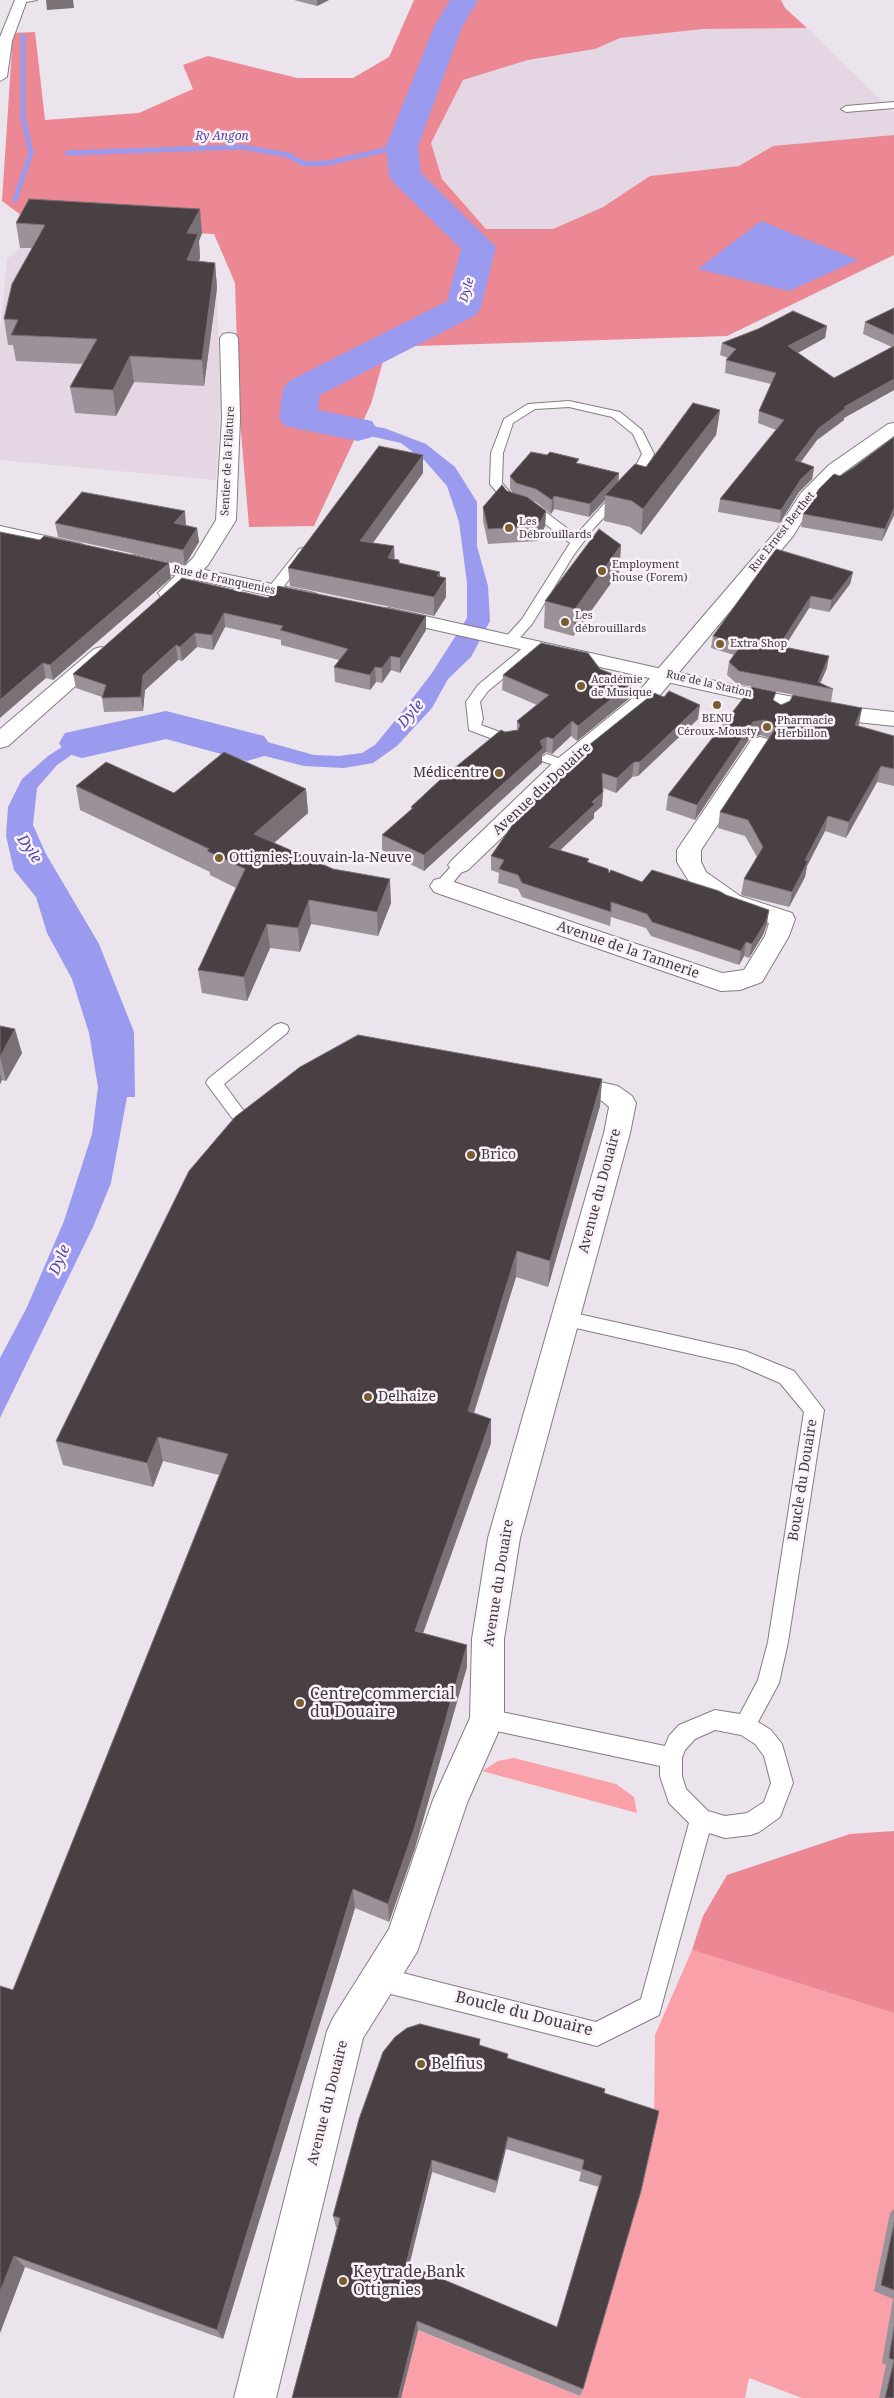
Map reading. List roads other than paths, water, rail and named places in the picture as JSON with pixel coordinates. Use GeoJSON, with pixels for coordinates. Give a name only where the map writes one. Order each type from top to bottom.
{"type":"FeatureCollection","features":[{"type":"Feature","properties":{"kind":"street"},"geometry":{"type":"LineString","coordinates":[[0,77],[5,41],[25,0]]}},
{"type":"Feature","properties":{"kind":"street","name":"Sentier de la Filature"},"geometry":{"type":"LineString","coordinates":[[155,605],[190,574],[201,561],[226,520],[231,418],[229,338]]}},
{"type":"Feature","properties":{"kind":"street","name":"Rue Ernest Berthet"},"geometry":{"type":"LineString","coordinates":[[665,674],[786,532],[808,497],[836,469],[894,428]]}},
{"type":"Feature","properties":{"kind":"street","name":"Rue de Franquenies"},"geometry":{"type":"LineString","coordinates":[[0,532],[190,574],[332,602]]}},
{"type":"Feature","properties":{"kind":"street","name":"Rue de la Station"},"geometry":{"type":"LineString","coordinates":[[371,610],[665,674],[783,708],[894,719]]}},
{"type":"Feature","properties":{"kind":"street"},"geometry":{"type":"LineString","coordinates":[[0,741],[119,637]]}},
{"type":"Feature","properties":{"kind":"street","name":"Avenue du Douaire"},"geometry":{"type":"LineString","coordinates":[[460,865],[556,761],[642,702],[665,674]]}},
{"type":"Feature","properties":{"kind":"street","name":"Avenue de la Tannerie"},"geometry":{"type":"LineString","coordinates":[[442,886],[721,982],[740,981],[753,976],[777,936],[783,919],[732,902],[698,878],[689,862],[689,850],[760,744]]}},
{"type":"Feature","properties":{"kind":"street","name":"Avenue du Douaire"},"geometry":{"type":"LineString","coordinates":[[255,2398],[346,2032],[404,1939],[450,1800],[487,1719],[489,1691],[488,1639],[504,1538],[617,1133],[623,1102],[609,1093],[539,1079]]}},
{"type":"Feature","properties":{"kind":"lane"},"geometry":{"type":"LineString","coordinates":[[846,109],[894,105]]}},
{"type":"Feature","properties":{"kind":"lane"},"geometry":{"type":"LineString","coordinates":[[503,638],[527,621],[577,542],[590,525],[637,476],[648,454],[638,432],[616,414],[569,404],[532,406],[508,420],[497,453],[496,484],[511,501],[531,507],[577,542]]}},
{"type":"Feature","properties":{"kind":"lane"},"geometry":{"type":"LineString","coordinates":[[274,590],[309,545]]}},
{"type":"Feature","properties":{"kind":"lane"},"geometry":{"type":"LineString","coordinates":[[511,741],[474,727],[476,720],[473,702],[483,688],[535,645]]}},
{"type":"Feature","properties":{"kind":"lane","name":"Avenue du Douaire"},"geometry":{"type":"LineString","coordinates":[[442,886],[460,865]]}},
{"type":"Feature","properties":{"kind":"lane"},"geometry":{"type":"LineString","coordinates":[[238,1114],[214,1083],[281,1029]]}},
{"type":"Feature","properties":{"kind":"lane","name":"Boucle du Douaire"},"geometry":{"type":"LineString","coordinates":[[565,1319],[738,1357],[787,1377],[814,1410],[778,1642],[768,1683],[745,1725]]}},
{"type":"Feature","properties":{"kind":"lane"},"geometry":{"type":"LineString","coordinates":[[487,1719],[672,1758]]}},
{"type":"Feature","properties":{"kind":"lane"},"geometry":{"type":"LineString","coordinates":[[716,1720],[745,1725],[763,1737],[774,1751],[782,1783],[772,1809],[751,1824],[725,1827],[701,1820],[677,1795],[671,1776],[672,1758],[677,1743],[687,1732],[716,1720]]}},
{"type":"Feature","properties":{"kind":"lane","name":"Boucle du Douaire"},"geometry":{"type":"LineString","coordinates":[[379,1979],[597,2034],[651,2007],[701,1820]]}},
{"type":"Feature","properties":{"kind":"water"},"geometry":{"type":"Polygon","coordinates":[[[761,221],[858,260],[789,291],[698,269],[761,221]]]}},
{"type":"Feature","properties":{"kind":"water"},"geometry":{"type":"Polygon","coordinates":[[[307,397],[304,402],[305,412],[320,419],[384,428],[426,444],[455,467],[477,502],[477,546],[488,586],[490,621],[471,657],[448,679],[432,708],[397,746],[373,763],[344,768],[304,766],[187,736],[131,735],[86,745],[57,765],[37,788],[33,825],[46,854],[99,944],[134,1032],[135,1097],[127,1097],[111,1183],[93,1227],[0,1418],[0,1358],[27,1307],[64,1221],[92,1134],[98,1087],[89,1033],[72,979],[47,933],[36,897],[14,870],[6,836],[8,807],[22,779],[48,756],[84,733],[128,726],[182,726],[260,740],[314,755],[339,756],[362,753],[375,745],[398,717],[432,673],[467,618],[467,583],[459,522],[447,486],[425,461],[401,443],[361,434],[316,431],[284,420],[280,401],[307,397]]]}},
{"type":"Feature","properties":{"kind":"waterway","name":"Dyle"},"geometry":{"type":"LineString","coordinates":[[358,429],[298,418],[302,389],[463,307],[479,247],[405,176],[402,146],[448,27],[464,0]]}},
{"type":"Feature","properties":{"kind":"waterway"},"geometry":{"type":"LineString","coordinates":[[15,200],[31,153],[23,117],[23,36]]}},
{"type":"Feature","properties":{"kind":"waterway","name":"Ry Angon"},"geometry":{"type":"LineString","coordinates":[[67,153],[242,147],[288,155],[304,164],[328,163],[402,146]]}},
{"type":"Feature","properties":{"kind":"waterway","name":"Dyle"},"geometry":{"type":"LineString","coordinates":[[82,743],[166,725],[247,746]]}},
{"type":"Feature","properties":{"kind":"place","name":"Les Débrouillards"},"geometry":{"type":"Point","coordinates":[509,528]}},
{"type":"Feature","properties":{"kind":"place","name":"Employment house (Forem)"},"geometry":{"type":"Point","coordinates":[602,571]}},
{"type":"Feature","properties":{"kind":"place","name":"Les débrouillards"},"geometry":{"type":"Point","coordinates":[565,622]}},
{"type":"Feature","properties":{"kind":"place","name":"Extra Shop"},"geometry":{"type":"Point","coordinates":[720,644]}},
{"type":"Feature","properties":{"kind":"place","name":"Académie de Musique"},"geometry":{"type":"Point","coordinates":[581,686]}},
{"type":"Feature","properties":{"kind":"place","name":"BENU Céroux-Mousty"},"geometry":{"type":"Point","coordinates":[717,705]}},
{"type":"Feature","properties":{"kind":"place","name":"Pharmacie Herbillon"},"geometry":{"type":"Point","coordinates":[767,727]}},
{"type":"Feature","properties":{"kind":"place","name":"Médicentre"},"geometry":{"type":"Point","coordinates":[499,773]}},
{"type":"Feature","properties":{"kind":"place","name":"Ottignies-Louvain-la-Neuve"},"geometry":{"type":"Point","coordinates":[219,858]}},
{"type":"Feature","properties":{"kind":"place","name":"Brico"},"geometry":{"type":"Point","coordinates":[471,1155]}},
{"type":"Feature","properties":{"kind":"place","name":"Delhaize"},"geometry":{"type":"Point","coordinates":[368,1397]}},
{"type":"Feature","properties":{"kind":"place","name":"Centre commercial du Douaire"},"geometry":{"type":"Point","coordinates":[300,1703]}},
{"type":"Feature","properties":{"kind":"place","name":"Belfius"},"geometry":{"type":"Point","coordinates":[421,2064]}},
{"type":"Feature","properties":{"kind":"place","name":"Keytrade Bank Ottignies"},"geometry":{"type":"Point","coordinates":[343,2281]}}]}
